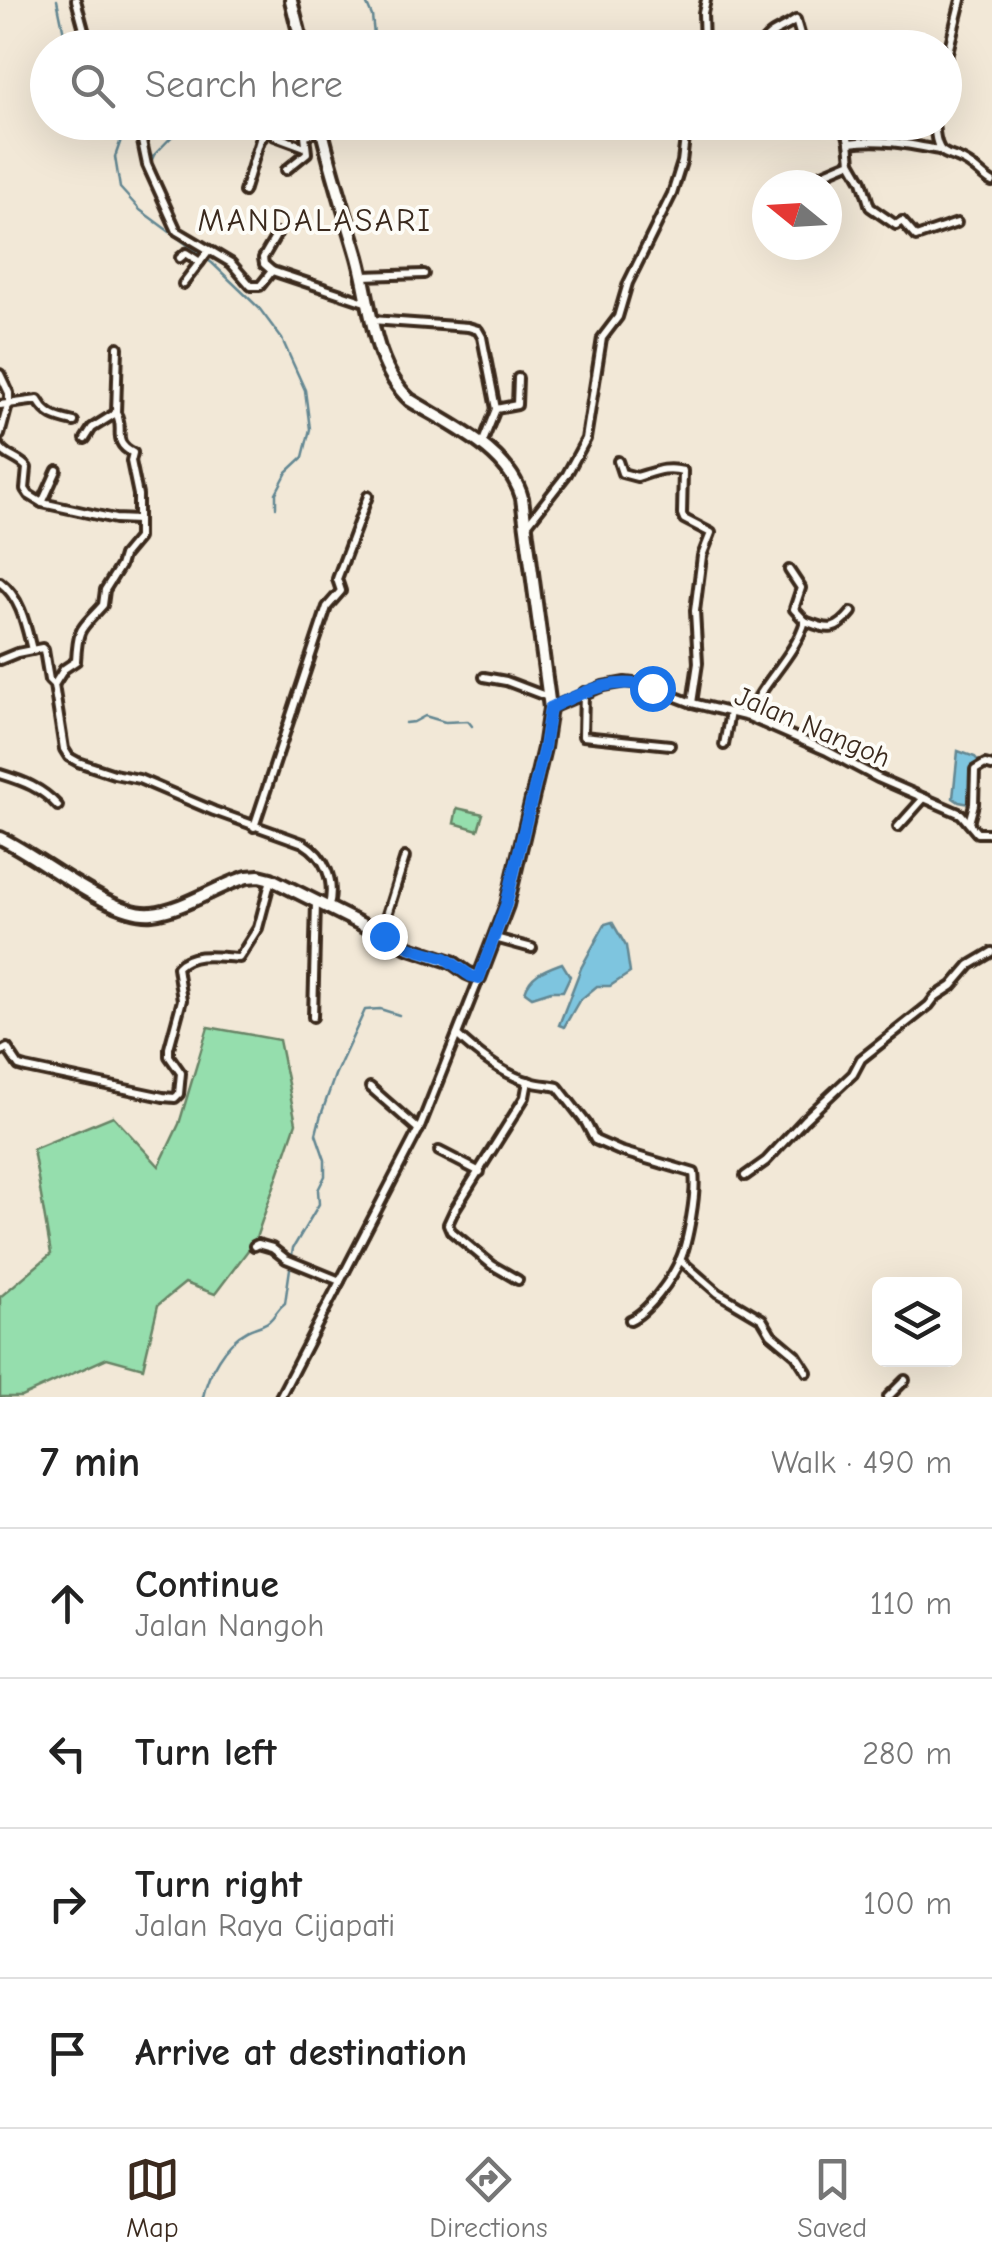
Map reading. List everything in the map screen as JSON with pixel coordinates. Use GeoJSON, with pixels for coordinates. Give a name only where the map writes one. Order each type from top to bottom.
{"type":"FeatureCollection","features":[{"type":"Feature","properties":{"kind":"main road"},"geometry":{"type":"LineString","coordinates":[[291,0],[298,30]]}},
{"type":"Feature","properties":{"kind":"main road"},"geometry":{"type":"LineString","coordinates":[[0,838],[110,904],[135,912],[171,908],[247,877],[271,879],[359,924],[382,929],[417,950],[445,958],[479,978],[506,905],[547,736],[550,703],[527,525],[516,479],[496,455],[400,390],[380,350],[325,140]]}},
{"type":"Feature","properties":{"kind":"street"},"geometry":{"type":"LineString","coordinates":[[76,0],[84,30]]}},
{"type":"Feature","properties":{"kind":"street"},"geometry":{"type":"LineString","coordinates":[[704,30],[706,0]]}},
{"type":"Feature","properties":{"kind":"street"},"geometry":{"type":"LineString","coordinates":[[953,30],[961,0]]}},
{"type":"Feature","properties":{"kind":"street"},"geometry":{"type":"LineString","coordinates":[[780,30],[796,20],[800,30]]}},
{"type":"Feature","properties":{"kind":"street"},"geometry":{"type":"LineString","coordinates":[[142,140],[147,165],[174,226],[204,256]]}},
{"type":"Feature","properties":{"kind":"street"},"geometry":{"type":"LineString","coordinates":[[244,192],[260,140]]}},
{"type":"Feature","properties":{"kind":"street"},"geometry":{"type":"LineString","coordinates":[[285,140],[306,148]]}},
{"type":"Feature","properties":{"kind":"street"},"geometry":{"type":"LineString","coordinates":[[286,170],[304,158],[305,140]]}},
{"type":"Feature","properties":{"kind":"street"},"geometry":{"type":"LineString","coordinates":[[527,525],[567,474],[586,440],[602,338],[618,317],[628,283],[672,194],[685,140]]}},
{"type":"Feature","properties":{"kind":"street"},"geometry":{"type":"LineString","coordinates":[[848,140],[850,162],[862,181],[870,207],[896,224],[902,221],[916,236],[958,223]]}},
{"type":"Feature","properties":{"kind":"street"},"geometry":{"type":"LineString","coordinates":[[936,140],[949,157],[972,166],[992,182]]}},
{"type":"Feature","properties":{"kind":"street"},"geometry":{"type":"LineString","coordinates":[[849,143],[901,142],[940,150]]}},
{"type":"Feature","properties":{"kind":"street"},"geometry":{"type":"LineString","coordinates":[[831,170],[850,162]]}},
{"type":"Feature","properties":{"kind":"street"},"geometry":{"type":"LineString","coordinates":[[276,234],[263,258],[272,271],[369,303]]}},
{"type":"Feature","properties":{"kind":"street"},"geometry":{"type":"LineString","coordinates":[[180,258],[186,253],[230,263],[253,287],[260,286],[272,271]]}},
{"type":"Feature","properties":{"kind":"street"},"geometry":{"type":"LineString","coordinates":[[182,284],[204,256]]}},
{"type":"Feature","properties":{"kind":"street"},"geometry":{"type":"LineString","coordinates":[[363,276],[424,274]]}},
{"type":"Feature","properties":{"kind":"street"},"geometry":{"type":"LineString","coordinates":[[372,320],[478,330],[496,409],[481,445]]}},
{"type":"Feature","properties":{"kind":"street"},"geometry":{"type":"LineString","coordinates":[[54,685],[64,669],[76,661],[81,629],[103,606],[105,590],[123,556],[138,538],[133,454],[120,441],[116,413],[118,347]]}},
{"type":"Feature","properties":{"kind":"street"},"geometry":{"type":"LineString","coordinates":[[0,374],[9,393],[0,435]]}},
{"type":"Feature","properties":{"kind":"street"},"geometry":{"type":"LineString","coordinates":[[496,409],[516,407],[518,378]]}},
{"type":"Feature","properties":{"kind":"street"},"geometry":{"type":"LineString","coordinates":[[6,405],[38,400],[53,417],[74,422]]}},
{"type":"Feature","properties":{"kind":"street"},"geometry":{"type":"LineString","coordinates":[[85,439],[92,428],[116,413]]}},
{"type":"Feature","properties":{"kind":"street"},"geometry":{"type":"LineString","coordinates":[[0,447],[24,464],[28,472],[25,489],[42,503],[115,519],[138,520]]}},
{"type":"Feature","properties":{"kind":"street"},"geometry":{"type":"LineString","coordinates":[[618,461],[622,473],[637,477],[668,468],[684,472],[682,514],[686,522],[711,533],[702,556],[695,610],[698,663],[692,703]]}},
{"type":"Feature","properties":{"kind":"street"},"geometry":{"type":"LineString","coordinates":[[42,503],[56,470]]}},
{"type":"Feature","properties":{"kind":"street"},"geometry":{"type":"LineString","coordinates":[[254,826],[328,608],[341,592],[337,579],[340,568],[368,496]]}},
{"type":"Feature","properties":{"kind":"street"},"geometry":{"type":"LineString","coordinates":[[788,570],[801,588],[794,609],[804,621],[834,629],[852,612]]}},
{"type":"Feature","properties":{"kind":"street"},"geometry":{"type":"LineString","coordinates":[[0,582],[13,594],[32,650]]}},
{"type":"Feature","properties":{"kind":"street"},"geometry":{"type":"LineString","coordinates":[[749,717],[764,685],[800,638],[804,621]]}},
{"type":"Feature","properties":{"kind":"street"},"geometry":{"type":"LineString","coordinates":[[0,660],[17,653],[44,650],[64,749],[73,760],[139,779],[312,849],[331,880],[328,908]]}},
{"type":"Feature","properties":{"kind":"street"},"geometry":{"type":"LineString","coordinates":[[484,678],[506,681],[550,703]]}},
{"type":"Feature","properties":{"kind":"street","name":"Jalan Nangoh"},"geometry":{"type":"LineString","coordinates":[[550,703],[614,684],[642,684],[692,703],[749,717],[962,814],[977,833],[992,833]]}},
{"type":"Feature","properties":{"kind":"street"},"geometry":{"type":"LineString","coordinates":[[584,692],[582,736],[670,745]]}},
{"type":"Feature","properties":{"kind":"street"},"geometry":{"type":"LineString","coordinates":[[724,745],[730,712]]}},
{"type":"Feature","properties":{"kind":"street"},"geometry":{"type":"LineString","coordinates":[[969,824],[975,770],[985,764],[992,766]]}},
{"type":"Feature","properties":{"kind":"street"},"geometry":{"type":"LineString","coordinates":[[0,774],[46,793],[58,806]]}},
{"type":"Feature","properties":{"kind":"street"},"geometry":{"type":"LineString","coordinates":[[898,827],[924,798]]}},
{"type":"Feature","properties":{"kind":"street"},"geometry":{"type":"LineString","coordinates":[[382,929],[405,857]]}},
{"type":"Feature","properties":{"kind":"street"},"geometry":{"type":"LineString","coordinates":[[0,1052],[7,1048],[19,1066],[26,1068],[175,1098],[181,1072],[168,1048],[182,1000],[177,968],[186,960],[197,958],[239,958],[258,928],[271,879]]}},
{"type":"Feature","properties":{"kind":"street"},"geometry":{"type":"LineString","coordinates":[[313,1017],[316,902]]}},
{"type":"Feature","properties":{"kind":"street"},"geometry":{"type":"LineString","coordinates":[[495,938],[532,948]]}},
{"type":"Feature","properties":{"kind":"street"},"geometry":{"type":"LineString","coordinates":[[745,1176],[766,1161],[852,1074],[861,1059],[930,1005],[970,965],[992,952]]}},
{"type":"Feature","properties":{"kind":"street"},"geometry":{"type":"LineString","coordinates":[[280,1397],[419,1130],[479,978]]}},
{"type":"Feature","properties":{"kind":"street"},"geometry":{"type":"LineString","coordinates":[[457,1035],[506,1072],[528,1082],[558,1087],[595,1140],[694,1173],[693,1202],[680,1260],[657,1296],[630,1320]]}},
{"type":"Feature","properties":{"kind":"street"},"geometry":{"type":"LineString","coordinates":[[518,1280],[492,1265],[449,1227],[450,1218],[525,1097],[528,1082]]}},
{"type":"Feature","properties":{"kind":"street"},"geometry":{"type":"LineString","coordinates":[[370,1088],[419,1130]]}},
{"type":"Feature","properties":{"kind":"street"},"geometry":{"type":"LineString","coordinates":[[439,1151],[480,1172]]}},
{"type":"Feature","properties":{"kind":"street"},"geometry":{"type":"LineString","coordinates":[[254,1246],[272,1248],[286,1259],[340,1282]]}},
{"type":"Feature","properties":{"kind":"street"},"geometry":{"type":"LineString","coordinates":[[680,1260],[718,1292],[757,1315],[807,1372]]}},
{"type":"Feature","properties":{"kind":"street"},"geometry":{"type":"LineString","coordinates":[[888,1397],[905,1380]]}},
{"type":"Feature","properties":{"kind":"green space"},"geometry":{"type":"Polygon","coordinates":[[[457,808],[483,814],[478,830],[454,823],[457,808]]]}},
{"type":"Feature","properties":{"kind":"green space"},"geometry":{"type":"Polygon","coordinates":[[[208,1027],[279,1040],[296,1123],[255,1241],[215,1294],[185,1283],[158,1305],[143,1368],[107,1358],[21,1397],[0,1397],[0,1297],[51,1254],[33,1149],[113,1116],[159,1166],[179,1124],[208,1027]]]}},
{"type":"Feature","properties":{"kind":"water"},"geometry":{"type":"Polygon","coordinates":[[[958,751],[980,763],[973,771],[970,804],[953,798],[958,751]]]}},
{"type":"Feature","properties":{"kind":"water"},"geometry":{"type":"Polygon","coordinates":[[[612,922],[626,946],[630,973],[610,986],[597,986],[579,1001],[564,1027],[559,1025],[581,968],[605,924],[612,922]]]}},
{"type":"Feature","properties":{"kind":"water"},"geometry":{"type":"Polygon","coordinates":[[[562,963],[570,976],[563,991],[532,997],[525,992],[535,976],[562,963]]]}},
{"type":"Feature","properties":{"kind":"waterway"},"geometry":{"type":"LineString","coordinates":[[57,0],[63,30]]}},
{"type":"Feature","properties":{"kind":"waterway"},"geometry":{"type":"LineString","coordinates":[[365,0],[373,30]]}},
{"type":"Feature","properties":{"kind":"waterway"},"geometry":{"type":"LineString","coordinates":[[121,140],[115,157],[120,188],[140,210],[212,263],[259,308],[282,339],[305,390],[310,429],[303,457],[287,472],[276,493],[276,507]]}},
{"type":"Feature","properties":{"kind":"waterway"},"geometry":{"type":"LineString","coordinates":[[150,164],[169,140]]}},
{"type":"Feature","properties":{"kind":"waterway"},"geometry":{"type":"LineString","coordinates":[[405,723],[425,716],[445,722],[468,721],[472,726]]}},
{"type":"Feature","properties":{"kind":"waterway"},"geometry":{"type":"LineString","coordinates":[[203,1397],[224,1351],[239,1336],[269,1321],[285,1303],[293,1248],[319,1204],[318,1190],[325,1176],[325,1160],[316,1134],[320,1118],[365,1010],[380,1009],[399,1015]]}},
{"type":"Feature","properties":{"kind":"district","name":"MANDALASARI"},"geometry":{"type":"Point","coordinates":[315,220]}},
{"type":"Feature","properties":{"kind":"route"},"geometry":{"type":"LineString","coordinates":[[384,936],[445,958],[479,978],[506,905],[550,708],[589,690],[614,684],[631,682],[652,688]]}}]}
